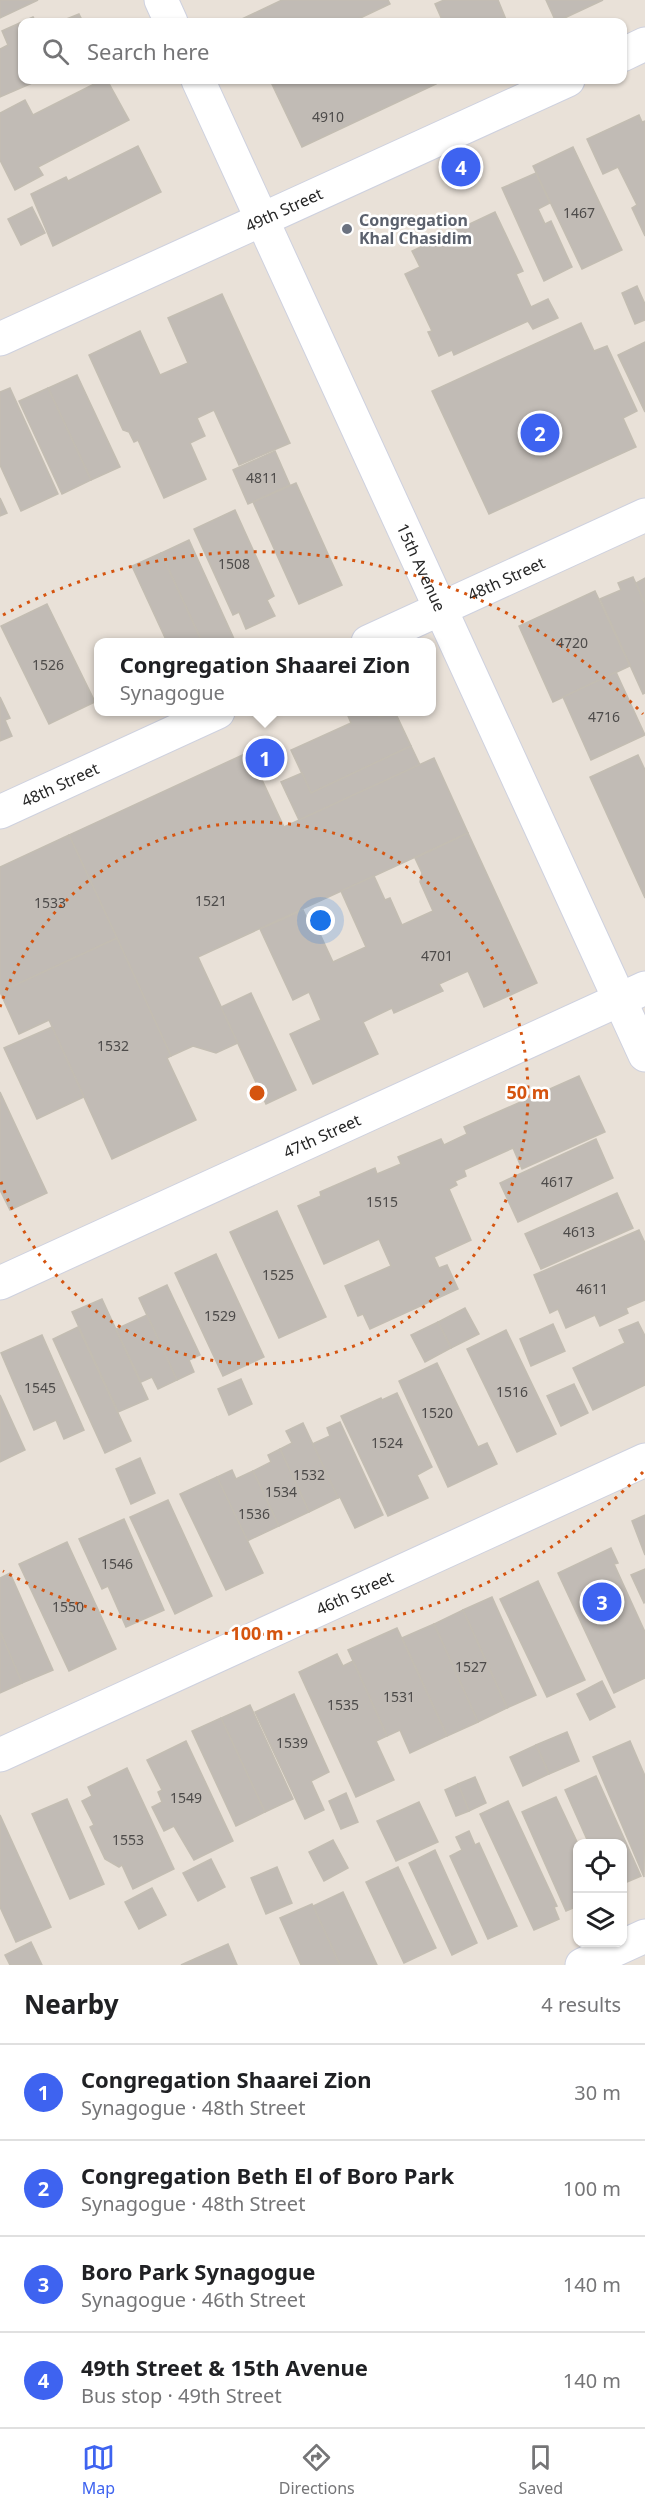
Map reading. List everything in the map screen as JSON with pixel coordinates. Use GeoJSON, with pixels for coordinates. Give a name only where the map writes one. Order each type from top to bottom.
{"type":"FeatureCollection","features":[{"type":"Feature","properties":{"kind":"street"},"geometry":{"type":"LineString","coordinates":[[161,0],[169,18]]}},
{"type":"Feature","properties":{"kind":"street"},"geometry":{"type":"LineString","coordinates":[[627,53],[645,44]]}},
{"type":"Feature","properties":{"kind":"street","name":"15th Avenue"},"geometry":{"type":"LineString","coordinates":[[200,84],[441,609],[632,994],[645,1055]]}},
{"type":"Feature","properties":{"kind":"street","name":"49th Street"},"geometry":{"type":"LineString","coordinates":[[0,339],[559,84]]}},
{"type":"Feature","properties":{"kind":"street","name":"48th Street"},"geometry":{"type":"LineString","coordinates":[[377,638],[645,516]]}},
{"type":"Feature","properties":{"kind":"street","name":"48th Street"},"geometry":{"type":"LineString","coordinates":[[0,812],[207,716]]}},
{"type":"Feature","properties":{"kind":"street","name":"47th Street"},"geometry":{"type":"LineString","coordinates":[[0,1283],[632,994]]}},
{"type":"Feature","properties":{"kind":"street","name":"46th Street"},"geometry":{"type":"LineString","coordinates":[[0,1755],[645,1460]]}},
{"type":"Feature","properties":{"kind":"street"},"geometry":{"type":"LineString","coordinates":[[582,1965],[645,1936]]}},
{"type":"Feature","properties":{"kind":"building"},"geometry":{"type":"Polygon","coordinates":[[[0,0],[38,0],[0,18],[0,0]]]}},
{"type":"Feature","properties":{"kind":"building"},"geometry":{"type":"Polygon","coordinates":[[[282,0],[388,0],[390,4],[360,18],[244,18],[282,0]]]}},
{"type":"Feature","properties":{"kind":"building"},"geometry":{"type":"Polygon","coordinates":[[[444,0],[498,0],[505,18],[441,18],[435,4],[444,0]]]}},
{"type":"Feature","properties":{"kind":"building"},"geometry":{"type":"Polygon","coordinates":[[[546,0],[603,0],[565,18],[554,18],[546,0]]]}},
{"type":"Feature","properties":{"kind":"building"},"geometry":{"type":"Polygon","coordinates":[[[79,14],[81,18],[69,18],[79,14]]]}},
{"type":"Feature","properties":{"kind":"building"},"geometry":{"type":"Polygon","coordinates":[[[18,24],[18,84],[30,84],[0,97],[0,49],[8,45],[2,31],[18,24]]]}},
{"type":"Feature","properties":{"kind":"building"},"geometry":{"type":"Polygon","coordinates":[[[94,84],[109,84],[129,120],[38,167],[43,175],[15,190],[0,160],[0,113],[25,100],[33,115],[94,84]]]}},
{"type":"Feature","properties":{"kind":"building"},"geometry":{"type":"Polygon","coordinates":[[[272,84],[436,84],[302,147],[272,84]]]}},
{"type":"Feature","properties":{"kind":"building"},"geometry":{"type":"Polygon","coordinates":[[[639,115],[642,122],[645,121],[645,236],[632,208],[637,205],[618,167],[603,174],[587,139],[639,115]]]}},
{"type":"Feature","properties":{"kind":"building"},"geometry":{"type":"Polygon","coordinates":[[[138,146],[161,192],[53,246],[31,194],[66,177],[68,181],[138,146]]]}},
{"type":"Feature","properties":{"kind":"building"},"geometry":{"type":"Polygon","coordinates":[[[573,147],[622,250],[582,269],[533,166],[573,147]]]}},
{"type":"Feature","properties":{"kind":"building"},"geometry":{"type":"Polygon","coordinates":[[[536,173],[550,203],[538,209],[545,224],[551,221],[572,267],[544,281],[502,188],[536,173]]]}},
{"type":"Feature","properties":{"kind":"building"},"geometry":{"type":"Polygon","coordinates":[[[32,207],[45,233],[21,245],[8,219],[32,207]]]}},
{"type":"Feature","properties":{"kind":"building"},"geometry":{"type":"Polygon","coordinates":[[[495,212],[523,271],[516,274],[531,307],[548,299],[558,318],[533,329],[528,321],[454,355],[452,350],[439,356],[428,332],[432,331],[405,274],[420,267],[412,251],[495,212]]]}},
{"type":"Feature","properties":{"kind":"building"},"geometry":{"type":"Polygon","coordinates":[[[637,286],[645,304],[645,320],[635,324],[622,293],[637,286]]]}},
{"type":"Feature","properties":{"kind":"building"},"geometry":{"type":"Polygon","coordinates":[[[222,294],[290,443],[239,465],[214,410],[197,418],[205,436],[190,443],[206,479],[164,498],[138,440],[134,442],[129,432],[123,430],[89,355],[140,331],[160,375],[188,363],[168,318],[222,294]]]}},
{"type":"Feature","properties":{"kind":"building"},"geometry":{"type":"Polygon","coordinates":[[[581,323],[594,351],[607,346],[637,411],[623,418],[636,447],[489,514],[432,391],[581,323]]]}},
{"type":"Feature","properties":{"kind":"building"},"geometry":{"type":"Polygon","coordinates":[[[645,342],[645,412],[618,355],[645,342]]]}},
{"type":"Feature","properties":{"kind":"building"},"geometry":{"type":"Polygon","coordinates":[[[77,375],[120,467],[91,480],[48,388],[77,375]]]}},
{"type":"Feature","properties":{"kind":"building"},"geometry":{"type":"Polygon","coordinates":[[[10,388],[58,494],[21,511],[0,465],[0,392],[10,388]]]}},
{"type":"Feature","properties":{"kind":"building"},"geometry":{"type":"Polygon","coordinates":[[[48,388],[91,480],[62,494],[19,401],[48,388]]]}},
{"type":"Feature","properties":{"kind":"building"},"geometry":{"type":"Polygon","coordinates":[[[275,451],[290,485],[248,504],[233,470],[275,451]]]}},
{"type":"Feature","properties":{"kind":"building"},"geometry":{"type":"Polygon","coordinates":[[[296,483],[342,585],[299,604],[253,502],[296,483]]]}},
{"type":"Feature","properties":{"kind":"building"},"geometry":{"type":"Polygon","coordinates":[[[0,498],[7,513],[0,516],[0,498]]]}},
{"type":"Feature","properties":{"kind":"building"},"geometry":{"type":"Polygon","coordinates":[[[235,510],[274,596],[267,600],[275,616],[246,629],[239,612],[233,615],[194,529],[235,510]]]}},
{"type":"Feature","properties":{"kind":"building"},"geometry":{"type":"Polygon","coordinates":[[[189,540],[234,638],[200,638],[161,553],[189,540]]]}},
{"type":"Feature","properties":{"kind":"building"},"geometry":{"type":"Polygon","coordinates":[[[161,553],[200,638],[165,638],[132,566],[161,553]]]}},
{"type":"Feature","properties":{"kind":"building"},"geometry":{"type":"Polygon","coordinates":[[[633,577],[645,604],[645,693],[643,694],[600,599],[621,590],[618,583],[633,577]]]}},
{"type":"Feature","properties":{"kind":"building"},"geometry":{"type":"Polygon","coordinates":[[[645,578],[645,604],[636,583],[645,578]]]}},
{"type":"Feature","properties":{"kind":"building"},"geometry":{"type":"Polygon","coordinates":[[[595,591],[630,666],[553,702],[519,626],[595,591]]]}},
{"type":"Feature","properties":{"kind":"building"},"geometry":{"type":"Polygon","coordinates":[[[47,604],[94,702],[49,724],[1,626],[47,604]]]}},
{"type":"Feature","properties":{"kind":"building"},"geometry":{"type":"Polygon","coordinates":[[[616,672],[645,735],[591,760],[563,697],[616,672]]]}},
{"type":"Feature","properties":{"kind":"building"},"geometry":{"type":"Polygon","coordinates":[[[0,697],[10,718],[5,720],[12,736],[0,741],[0,697]]]}},
{"type":"Feature","properties":{"kind":"building"},"geometry":{"type":"Polygon","coordinates":[[[348,716],[397,716],[411,746],[311,793],[291,750],[351,723],[348,716]]]}},
{"type":"Feature","properties":{"kind":"building"},"geometry":{"type":"Polygon","coordinates":[[[411,746],[420,765],[299,820],[281,782],[302,773],[311,793],[411,746]]]}},
{"type":"Feature","properties":{"kind":"building"},"geometry":{"type":"Polygon","coordinates":[[[249,752],[284,827],[434,758],[468,833],[198,957],[238,1043],[216,1053],[193,1046],[171,1056],[69,835],[249,752]]]}},
{"type":"Feature","properties":{"kind":"building"},"geometry":{"type":"Polygon","coordinates":[[[638,755],[645,770],[645,898],[590,777],[638,755]]]}},
{"type":"Feature","properties":{"kind":"building"},"geometry":{"type":"Polygon","coordinates":[[[468,833],[537,983],[484,1007],[468,971],[439,984],[443,991],[394,1013],[392,1008],[363,1022],[378,1054],[313,1084],[290,1034],[321,1020],[309,992],[293,1000],[260,929],[303,910],[314,934],[319,932],[333,962],[366,947],[341,891],[374,876],[385,900],[390,898],[402,925],[433,911],[420,882],[422,873],[415,858],[468,833]]]}},
{"type":"Feature","properties":{"kind":"building"},"geometry":{"type":"Polygon","coordinates":[[[69,835],[117,938],[0,992],[0,867],[69,835]]]}},
{"type":"Feature","properties":{"kind":"building"},"geometry":{"type":"Polygon","coordinates":[[[117,938],[171,1056],[167,1058],[196,1120],[112,1159],[49,1020],[19,1034],[0,992],[117,938]]]}},
{"type":"Feature","properties":{"kind":"building"},"geometry":{"type":"Polygon","coordinates":[[[251,993],[296,1090],[266,1104],[221,1007],[251,993]]]}},
{"type":"Feature","properties":{"kind":"building"},"geometry":{"type":"Polygon","coordinates":[[[52,1027],[84,1097],[37,1119],[4,1048],[52,1027]]]}},
{"type":"Feature","properties":{"kind":"building"},"geometry":{"type":"Polygon","coordinates":[[[579,1076],[605,1132],[522,1169],[513,1148],[464,1170],[466,1176],[455,1181],[457,1185],[449,1189],[471,1240],[434,1257],[439,1268],[447,1265],[458,1289],[370,1329],[363,1314],[358,1316],[345,1286],[391,1266],[379,1239],[324,1264],[298,1206],[321,1196],[320,1192],[375,1168],[377,1174],[401,1164],[398,1157],[441,1139],[444,1145],[467,1134],[464,1127],[579,1076]]]}},
{"type":"Feature","properties":{"kind":"building"},"geometry":{"type":"Polygon","coordinates":[[[0,1092],[47,1193],[10,1210],[0,1190],[0,1092]]]}},
{"type":"Feature","properties":{"kind":"building"},"geometry":{"type":"Polygon","coordinates":[[[596,1139],[613,1178],[518,1222],[500,1183],[596,1139]]]}},
{"type":"Feature","properties":{"kind":"building"},"geometry":{"type":"Polygon","coordinates":[[[617,1193],[633,1228],[541,1269],[525,1234],[617,1193]]]}},
{"type":"Feature","properties":{"kind":"building"},"geometry":{"type":"Polygon","coordinates":[[[277,1211],[326,1317],[279,1338],[230,1232],[277,1211]]]}},
{"type":"Feature","properties":{"kind":"building"},"geometry":{"type":"Polygon","coordinates":[[[639,1230],[645,1243],[645,1300],[626,1308],[628,1313],[600,1326],[595,1315],[566,1328],[558,1309],[550,1313],[534,1275],[639,1230]]]}},
{"type":"Feature","properties":{"kind":"building"},"geometry":{"type":"Polygon","coordinates":[[[216,1254],[264,1357],[223,1376],[175,1273],[216,1254]]]}},
{"type":"Feature","properties":{"kind":"building"},"geometry":{"type":"Polygon","coordinates":[[[167,1285],[200,1355],[189,1360],[194,1372],[177,1380],[139,1298],[167,1285]]]}},
{"type":"Feature","properties":{"kind":"building"},"geometry":{"type":"Polygon","coordinates":[[[102,1299],[148,1399],[118,1412],[72,1312],[102,1299]]]}},
{"type":"Feature","properties":{"kind":"building"},"geometry":{"type":"Polygon","coordinates":[[[465,1308],[479,1334],[451,1348],[438,1322],[465,1308]]]}},
{"type":"Feature","properties":{"kind":"building"},"geometry":{"type":"Polygon","coordinates":[[[147,1315],[177,1380],[158,1389],[152,1377],[141,1382],[116,1329],[147,1315]]]}},
{"type":"Feature","properties":{"kind":"building"},"geometry":{"type":"Polygon","coordinates":[[[438,1322],[451,1348],[425,1362],[411,1335],[438,1322]]]}},
{"type":"Feature","properties":{"kind":"building"},"geometry":{"type":"Polygon","coordinates":[[[638,1322],[645,1336],[645,1385],[593,1410],[573,1368],[625,1343],[619,1330],[638,1322]]]}},
{"type":"Feature","properties":{"kind":"building"},"geometry":{"type":"Polygon","coordinates":[[[553,1324],[565,1351],[531,1366],[520,1339],[553,1324]]]}},
{"type":"Feature","properties":{"kind":"building"},"geometry":{"type":"Polygon","coordinates":[[[78,1327],[131,1441],[105,1453],[53,1339],[78,1327]]]}},
{"type":"Feature","properties":{"kind":"building"},"geometry":{"type":"Polygon","coordinates":[[[506,1330],[556,1434],[517,1452],[467,1349],[506,1330]]]}},
{"type":"Feature","properties":{"kind":"building"},"geometry":{"type":"Polygon","coordinates":[[[42,1335],[84,1430],[64,1439],[56,1420],[34,1430],[1,1353],[42,1335]]]}},
{"type":"Feature","properties":{"kind":"building"},"geometry":{"type":"Polygon","coordinates":[[[437,1363],[478,1447],[487,1443],[497,1464],[448,1487],[399,1381],[437,1363]]]}},
{"type":"Feature","properties":{"kind":"building"},"geometry":{"type":"Polygon","coordinates":[[[241,1379],[252,1404],[229,1415],[218,1389],[241,1379]]]}},
{"type":"Feature","properties":{"kind":"building"},"geometry":{"type":"Polygon","coordinates":[[[574,1384],[588,1413],[561,1426],[547,1396],[574,1384]]]}},
{"type":"Feature","properties":{"kind":"building"},"geometry":{"type":"Polygon","coordinates":[[[397,1393],[432,1467],[417,1475],[428,1498],[388,1516],[341,1416],[397,1393]]]}},
{"type":"Feature","properties":{"kind":"building"},"geometry":{"type":"Polygon","coordinates":[[[0,1395],[25,1450],[0,1462],[0,1395]]]}},
{"type":"Feature","properties":{"kind":"building"},"geometry":{"type":"Polygon","coordinates":[[[340,1422],[383,1515],[355,1528],[312,1444],[330,1436],[327,1428],[340,1422]]]}},
{"type":"Feature","properties":{"kind":"building"},"geometry":{"type":"Polygon","coordinates":[[[303,1423],[338,1498],[309,1512],[280,1449],[292,1443],[286,1431],[303,1423]]]}},
{"type":"Feature","properties":{"kind":"building"},"geometry":{"type":"Polygon","coordinates":[[[280,1449],[309,1512],[279,1526],[253,1471],[271,1462],[268,1455],[280,1449]]]}},
{"type":"Feature","properties":{"kind":"building"},"geometry":{"type":"Polygon","coordinates":[[[140,1458],[155,1493],[131,1504],[116,1469],[140,1458]]]}},
{"type":"Feature","properties":{"kind":"building"},"geometry":{"type":"Polygon","coordinates":[[[232,1470],[236,1479],[253,1471],[279,1526],[247,1541],[217,1477],[232,1470]]]}},
{"type":"Feature","properties":{"kind":"building"},"geometry":{"type":"Polygon","coordinates":[[[217,1477],[263,1573],[226,1590],[180,1494],[217,1477]]]}},
{"type":"Feature","properties":{"kind":"building"},"geometry":{"type":"Polygon","coordinates":[[[168,1500],[212,1596],[175,1614],[130,1517],[168,1500]]]}},
{"type":"Feature","properties":{"kind":"building"},"geometry":{"type":"Polygon","coordinates":[[[645,1515],[645,1555],[632,1521],[645,1515]]]}},
{"type":"Feature","properties":{"kind":"building"},"geometry":{"type":"Polygon","coordinates":[[[124,1519],[164,1610],[126,1627],[108,1586],[102,1589],[79,1539],[124,1519]]]}},
{"type":"Feature","properties":{"kind":"building"},"geometry":{"type":"Polygon","coordinates":[[[67,1542],[116,1649],[69,1671],[19,1564],[67,1542]]]}},
{"type":"Feature","properties":{"kind":"building"},"geometry":{"type":"Polygon","coordinates":[[[611,1548],[618,1563],[614,1564],[645,1632],[645,1678],[614,1693],[558,1573],[611,1548]]]}},
{"type":"Feature","properties":{"kind":"building"},"geometry":{"type":"Polygon","coordinates":[[[645,1569],[645,1602],[644,1603],[631,1575],[645,1569]]]}},
{"type":"Feature","properties":{"kind":"building"},"geometry":{"type":"Polygon","coordinates":[[[10,1573],[53,1670],[22,1683],[0,1631],[0,1578],[10,1573]]]}},
{"type":"Feature","properties":{"kind":"building"},"geometry":{"type":"Polygon","coordinates":[[[538,1581],[585,1680],[547,1697],[500,1599],[538,1581]]]}},
{"type":"Feature","properties":{"kind":"building"},"geometry":{"type":"Polygon","coordinates":[[[492,1597],[536,1695],[507,1708],[463,1610],[492,1597]]]}},
{"type":"Feature","properties":{"kind":"building"},"geometry":{"type":"Polygon","coordinates":[[[463,1610],[507,1708],[478,1722],[434,1624],[463,1610]]]}},
{"type":"Feature","properties":{"kind":"building"},"geometry":{"type":"Polygon","coordinates":[[[434,1624],[478,1722],[447,1736],[402,1638],[434,1624]]]}},
{"type":"Feature","properties":{"kind":"building"},"geometry":{"type":"Polygon","coordinates":[[[397,1628],[447,1736],[410,1753],[400,1730],[387,1736],[348,1650],[397,1628]]]}},
{"type":"Feature","properties":{"kind":"building"},"geometry":{"type":"Polygon","coordinates":[[[0,1631],[22,1683],[0,1693],[0,1631]]]}},
{"type":"Feature","properties":{"kind":"building"},"geometry":{"type":"Polygon","coordinates":[[[337,1654],[343,1666],[353,1661],[387,1736],[376,1741],[394,1780],[356,1797],[299,1672],[337,1654]]]}},
{"type":"Feature","properties":{"kind":"building"},"geometry":{"type":"Polygon","coordinates":[[[602,1681],[615,1707],[590,1720],[577,1694],[602,1681]]]}},
{"type":"Feature","properties":{"kind":"building"},"geometry":{"type":"Polygon","coordinates":[[[294,1694],[329,1772],[311,1781],[324,1810],[305,1819],[255,1712],[294,1694]]]}},
{"type":"Feature","properties":{"kind":"building"},"geometry":{"type":"Polygon","coordinates":[[[250,1705],[293,1799],[265,1812],[221,1718],[250,1705]]]}},
{"type":"Feature","properties":{"kind":"building"},"geometry":{"type":"Polygon","coordinates":[[[221,1718],[265,1812],[236,1826],[192,1731],[221,1718]]]}},
{"type":"Feature","properties":{"kind":"building"},"geometry":{"type":"Polygon","coordinates":[[[567,1732],[579,1761],[549,1774],[536,1745],[567,1732]]]}},
{"type":"Feature","properties":{"kind":"building"},"geometry":{"type":"Polygon","coordinates":[[[186,1741],[233,1841],[194,1860],[174,1826],[164,1831],[152,1807],[162,1802],[158,1792],[162,1790],[147,1760],[186,1741]]]}},
{"type":"Feature","properties":{"kind":"building"},"geometry":{"type":"Polygon","coordinates":[[[630,1741],[645,1776],[644,1877],[593,1757],[630,1741]]]}},
{"type":"Feature","properties":{"kind":"building"},"geometry":{"type":"Polygon","coordinates":[[[536,1745],[549,1774],[523,1786],[510,1757],[536,1745]]]}},
{"type":"Feature","properties":{"kind":"building"},"geometry":{"type":"Polygon","coordinates":[[[127,1768],[174,1869],[133,1889],[122,1865],[119,1867],[105,1859],[90,1827],[94,1825],[82,1801],[92,1796],[88,1787],[127,1768]]]}},
{"type":"Feature","properties":{"kind":"building"},"geometry":{"type":"Polygon","coordinates":[[[596,1776],[624,1839],[587,1839],[565,1790],[596,1776]]]}},
{"type":"Feature","properties":{"kind":"building"},"geometry":{"type":"Polygon","coordinates":[[[475,1777],[486,1803],[469,1811],[458,1784],[475,1777]]]}},
{"type":"Feature","properties":{"kind":"building"},"geometry":{"type":"Polygon","coordinates":[[[458,1784],[469,1811],[456,1816],[445,1790],[458,1784]]]}},
{"type":"Feature","properties":{"kind":"building"},"geometry":{"type":"Polygon","coordinates":[[[346,1793],[358,1822],[341,1829],[329,1801],[346,1793]]]}},
{"type":"Feature","properties":{"kind":"building"},"geometry":{"type":"Polygon","coordinates":[[[556,1797],[576,1839],[573,1839],[573,1908],[566,1911],[522,1812],[556,1797]]]}},
{"type":"Feature","properties":{"kind":"building"},"geometry":{"type":"Polygon","coordinates":[[[67,1799],[104,1884],[70,1899],[32,1814],[67,1799]]]}},
{"type":"Feature","properties":{"kind":"building"},"geometry":{"type":"Polygon","coordinates":[[[508,1801],[557,1906],[554,1907],[559,1919],[534,1930],[480,1814],[508,1801]]]}},
{"type":"Feature","properties":{"kind":"building"},"geometry":{"type":"Polygon","coordinates":[[[419,1802],[438,1842],[396,1861],[377,1821],[419,1802]]]}},
{"type":"Feature","properties":{"kind":"building"},"geometry":{"type":"Polygon","coordinates":[[[0,1815],[51,1927],[16,1942],[0,1907],[0,1815]]]}},
{"type":"Feature","properties":{"kind":"building"},"geometry":{"type":"Polygon","coordinates":[[[469,1831],[475,1845],[479,1843],[517,1926],[488,1939],[450,1856],[462,1850],[456,1837],[469,1831]]]}},
{"type":"Feature","properties":{"kind":"building"},"geometry":{"type":"Polygon","coordinates":[[[333,1840],[348,1868],[324,1881],[309,1852],[333,1840]]]}},
{"type":"Feature","properties":{"kind":"building"},"geometry":{"type":"Polygon","coordinates":[[[627,1845],[641,1876],[627,1882],[627,1845]]]}},
{"type":"Feature","properties":{"kind":"building"},"geometry":{"type":"Polygon","coordinates":[[[435,1850],[477,1943],[452,1955],[409,1863],[435,1850]]]}},
{"type":"Feature","properties":{"kind":"building"},"geometry":{"type":"Polygon","coordinates":[[[211,1859],[225,1887],[198,1901],[183,1873],[211,1859]]]}},
{"type":"Feature","properties":{"kind":"building"},"geometry":{"type":"Polygon","coordinates":[[[277,1867],[292,1903],[266,1914],[251,1878],[277,1867]]]}},
{"type":"Feature","properties":{"kind":"building"},"geometry":{"type":"Polygon","coordinates":[[[398,1867],[436,1948],[404,1963],[366,1882],[398,1867]]]}},
{"type":"Feature","properties":{"kind":"building"},"geometry":{"type":"Polygon","coordinates":[[[152,1888],[166,1915],[139,1929],[125,1902],[152,1888]]]}},
{"type":"Feature","properties":{"kind":"building"},"geometry":{"type":"Polygon","coordinates":[[[343,1892],[377,1965],[340,1965],[313,1906],[343,1892]]]}},
{"type":"Feature","properties":{"kind":"building"},"geometry":{"type":"Polygon","coordinates":[[[312,1904],[340,1965],[301,1965],[280,1918],[312,1904]]]}},
{"type":"Feature","properties":{"kind":"building"},"geometry":{"type":"Polygon","coordinates":[[[31,1942],[42,1965],[10,1965],[5,1955],[31,1942]]]}},
{"type":"Feature","properties":{"kind":"building"},"geometry":{"type":"Polygon","coordinates":[[[228,1944],[237,1965],[181,1965],[228,1944]]]}},
{"type":"Feature","properties":{"kind":"place","name":"49th Street & 15th Avenue"},"geometry":{"type":"Point","coordinates":[461,167]}},
{"type":"Feature","properties":{"kind":"place","name":"Congregation Khal Chasidim"},"geometry":{"type":"Point","coordinates":[347,229]}},
{"type":"Feature","properties":{"kind":"place","name":"Congregation Beth El of Boro Park"},"geometry":{"type":"Point","coordinates":[540,433]}},
{"type":"Feature","properties":{"kind":"place","name":"Congregation Shaarei Zion"},"geometry":{"type":"Point","coordinates":[265,758]}},
{"type":"Feature","properties":{"kind":"place","name":"Boro Park Synagogue"},"geometry":{"type":"Point","coordinates":[602,1602]}}]}
